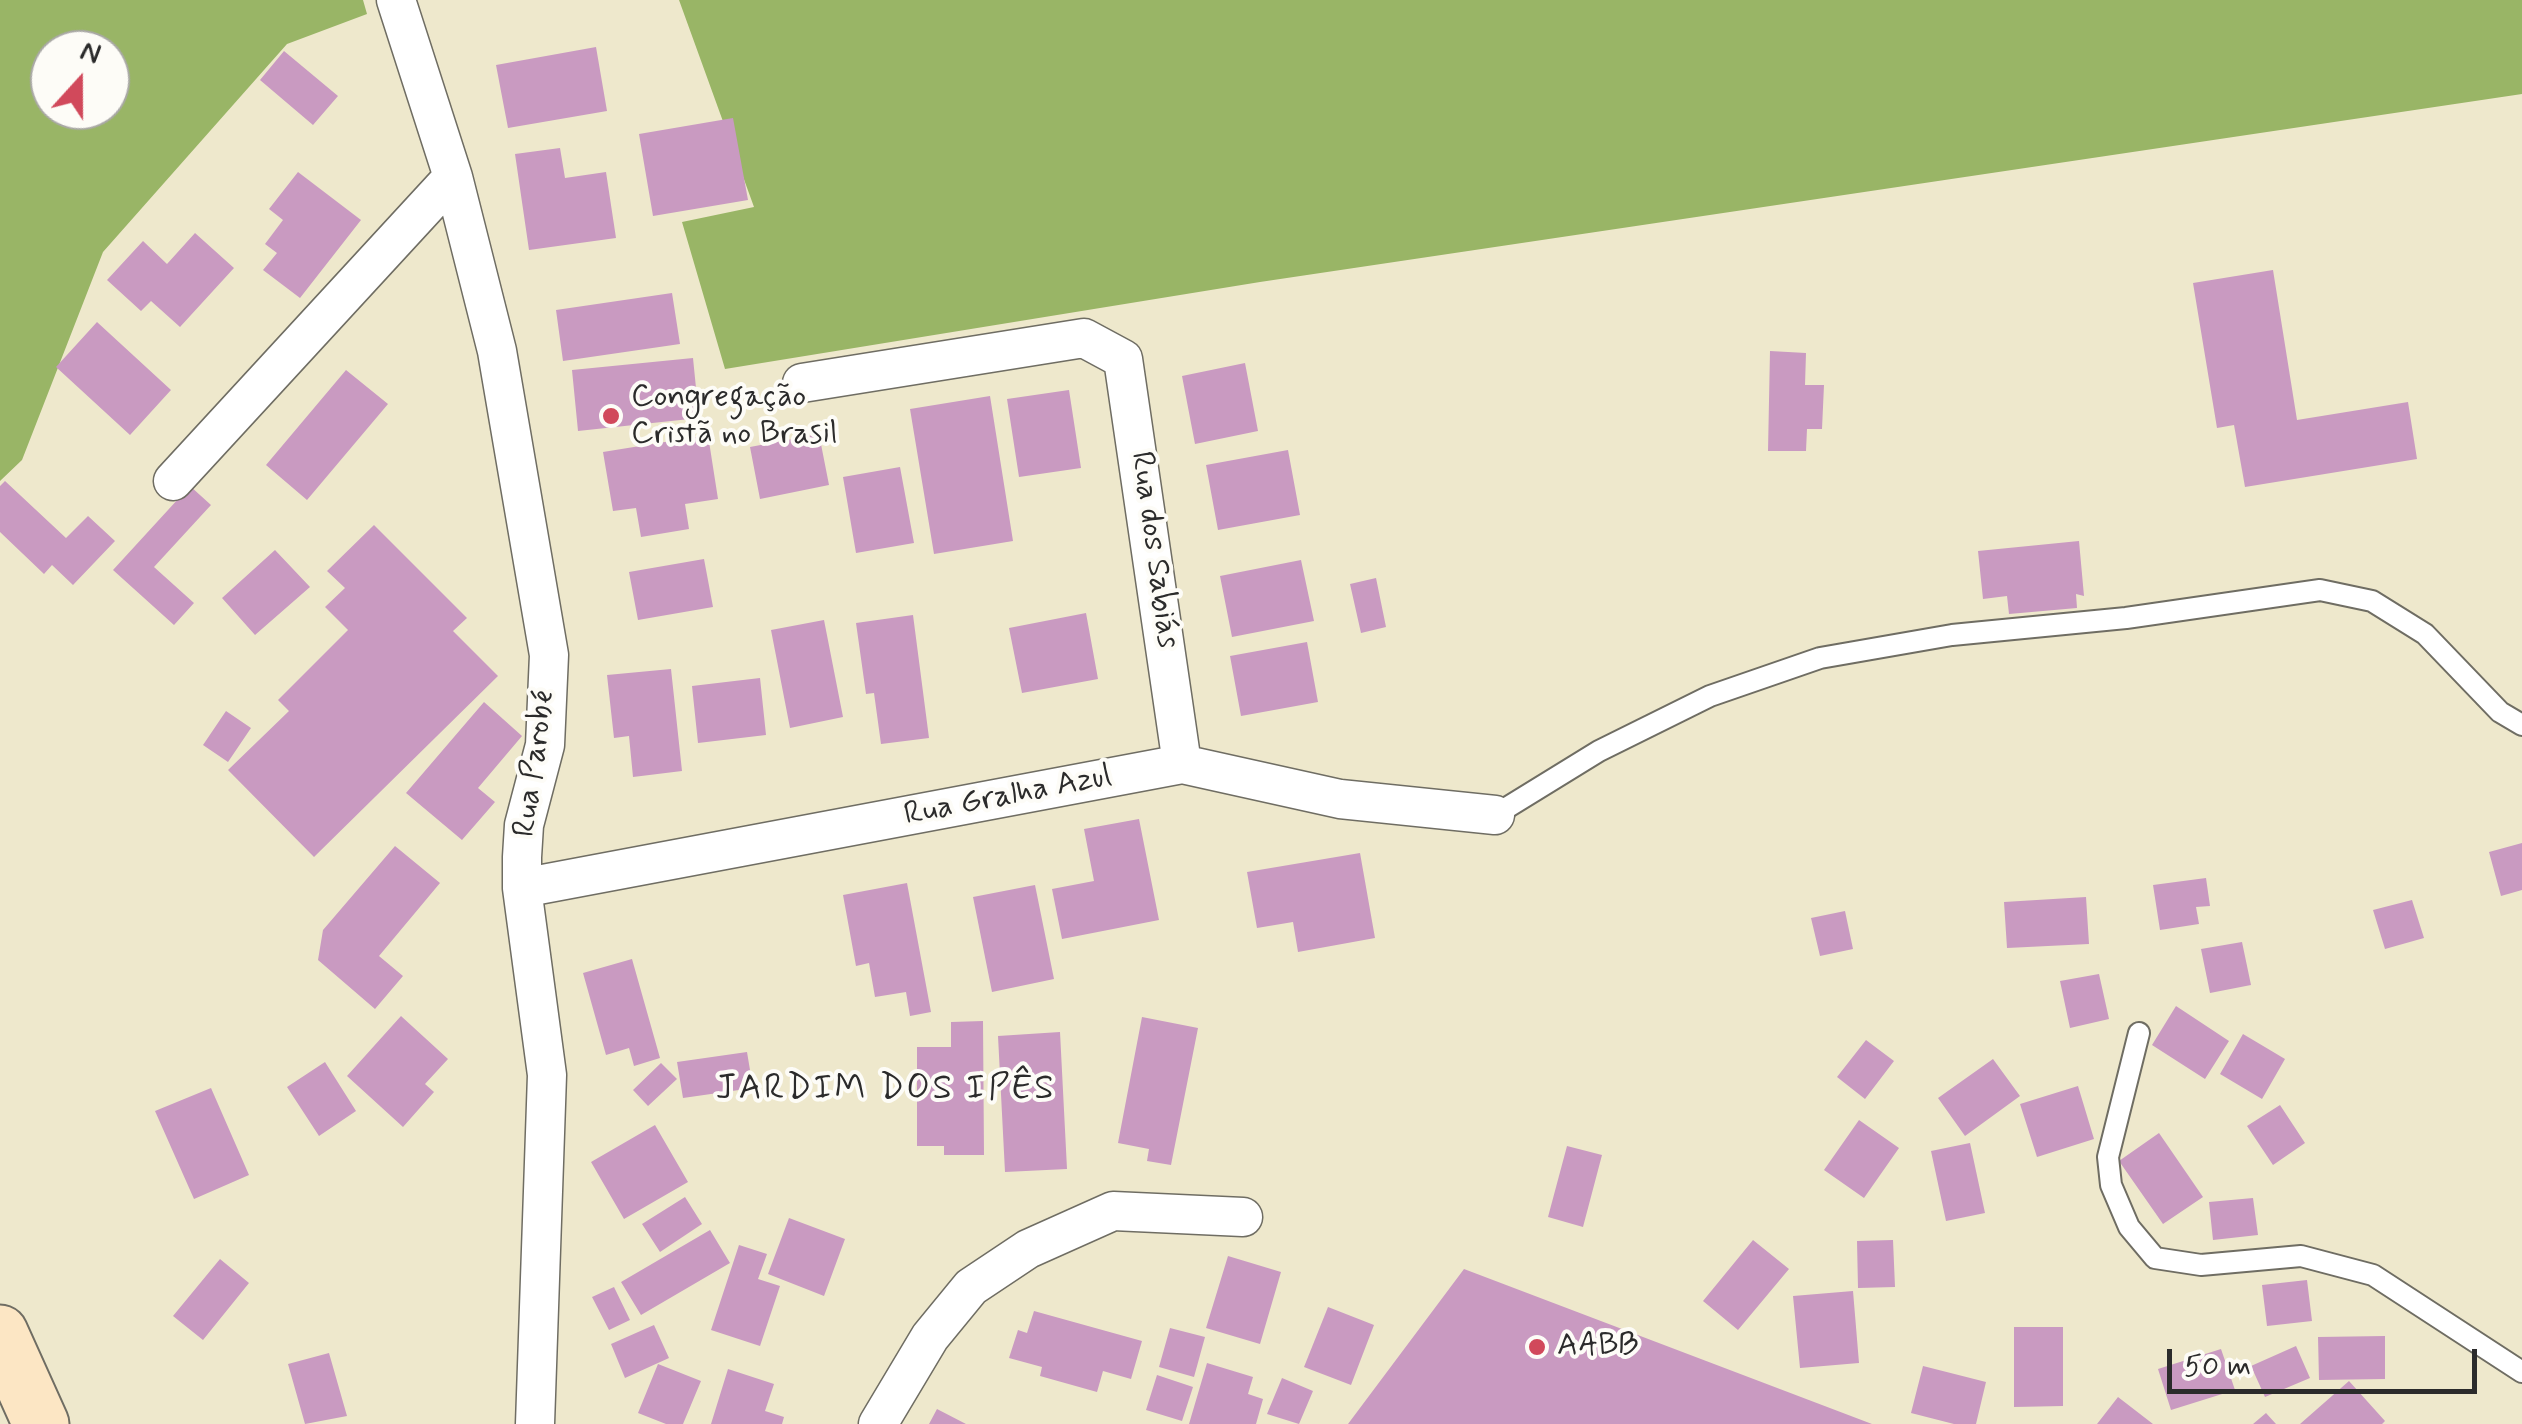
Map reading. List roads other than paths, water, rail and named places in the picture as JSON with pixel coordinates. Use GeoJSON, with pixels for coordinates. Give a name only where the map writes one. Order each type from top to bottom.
{"type":"FeatureCollection","features":[{"type":"Feature","properties":{"kind":"main road"},"geometry":{"type":"LineString","coordinates":[[0,1333],[41,1424]]}},
{"type":"Feature","properties":{"kind":"street","name":"Rua Parobé"},"geometry":{"type":"LineString","coordinates":[[396,0],[453,177],[497,351],[549,655],[545,745],[524,825],[522,888],[547,1074],[535,1424]]}},
{"type":"Feature","properties":{"kind":"street"},"geometry":{"type":"LineString","coordinates":[[173,482],[453,177]]}},
{"type":"Feature","properties":{"kind":"street","name":"Rua dos Sabiás"},"geometry":{"type":"LineString","coordinates":[[802,383],[1084,338],[1123,359],[1130,379],[1182,764]]}},
{"type":"Feature","properties":{"kind":"street","name":"Rua Gralha Azul"},"geometry":{"type":"LineString","coordinates":[[522,888],[1182,764],[1340,798],[1495,815]]}},
{"type":"Feature","properties":{"kind":"street"},"geometry":{"type":"LineString","coordinates":[[878,1424],[930,1337],[971,1287],[1028,1249],[1113,1211],[1243,1218]]}},
{"type":"Feature","properties":{"kind":"lane"},"geometry":{"type":"LineString","coordinates":[[1495,815],[1598,751],[1710,696],[1820,658],[1952,635],[2126,618],[2320,590],[2372,602],[2426,634],[2500,712],[2522,725]]}},
{"type":"Feature","properties":{"kind":"lane"},"geometry":{"type":"LineString","coordinates":[[2139,1033],[2108,1158],[2111,1185],[2129,1227],[2155,1258],[2202,1264],[2300,1256],[2374,1275],[2522,1372]]}},
{"type":"Feature","properties":{"kind":"place","name":"Congregação Cristã no Brasil"},"geometry":{"type":"Point","coordinates":[611,416]}},
{"type":"Feature","properties":{"kind":"place","name":"AABB"},"geometry":{"type":"Point","coordinates":[1537,1347]}},
{"type":"Feature","properties":{"kind":"district","name":"JARDIM DOS IPÊS"},"geometry":{"type":"Point","coordinates":[886,1091]}}]}
